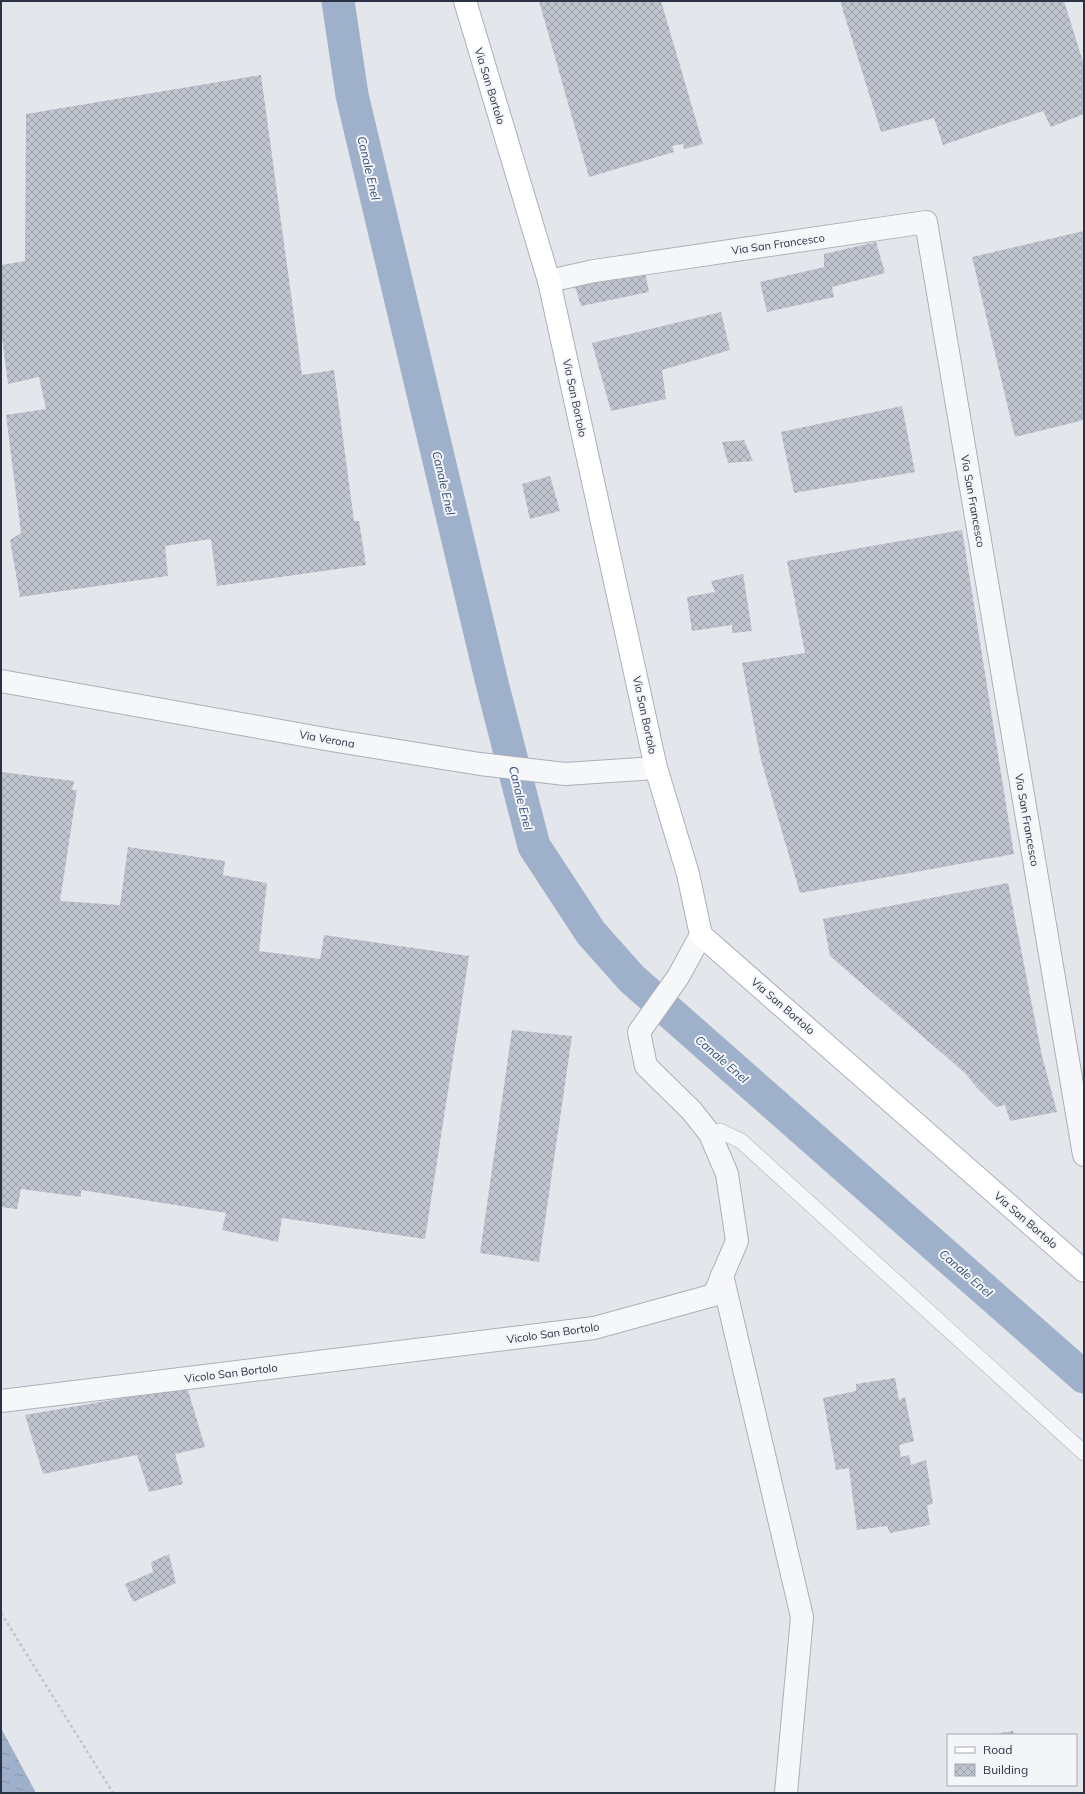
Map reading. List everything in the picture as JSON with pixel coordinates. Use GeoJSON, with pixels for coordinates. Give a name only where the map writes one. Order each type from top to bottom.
{"type":"FeatureCollection","features":[{"type":"Feature","properties":{"kind":"street","name":"Via San Bortolo"},"geometry":{"type":"LineString","coordinates":[[465,1],[549,281],[656,768],[688,874],[702,935],[1084,1271]]}},
{"type":"Feature","properties":{"kind":"street","name":"Via San Francesco"},"geometry":{"type":"LineString","coordinates":[[549,281],[594,271],[926,222],[1084,1155]]}},
{"type":"Feature","properties":{"kind":"street","name":"Via Verona"},"geometry":{"type":"LineString","coordinates":[[1,681],[331,740],[480,764],[565,774],[656,768]]}},
{"type":"Feature","properties":{"kind":"street","name":"Vicolo San Bortolo"},"geometry":{"type":"LineString","coordinates":[[1,1401],[594,1328],[714,1294],[737,1241],[727,1174],[710,1134],[691,1110],[646,1066],[639,1032],[678,977],[702,935]]}},
{"type":"Feature","properties":{"kind":"street"},"geometry":{"type":"LineString","coordinates":[[722,1275],[802,1617],[786,1793]]}},
{"type":"Feature","properties":{"kind":"lane"},"geometry":{"type":"LineString","coordinates":[[710,1134],[720,1131],[741,1141],[1084,1453]]}},
{"type":"Feature","properties":{"kind":"path"},"geometry":{"type":"LineString","coordinates":[[1,1613],[113,1793]]}},
{"type":"Feature","properties":{"kind":"water"},"geometry":{"type":"Polygon","coordinates":[[[1,1728],[36,1793],[1,1793],[1,1728]]]}},
{"type":"Feature","properties":{"kind":"building"},"geometry":{"type":"Polygon","coordinates":[[[539,1],[661,1],[703,144],[684,149],[683,144],[672,146],[674,152],[589,177],[539,1]]]}},
{"type":"Feature","properties":{"kind":"building"},"geometry":{"type":"Polygon","coordinates":[[[840,1],[1064,1],[1084,65],[1084,114],[1051,127],[1043,111],[943,145],[934,118],[881,132],[840,1]]]}},
{"type":"Feature","properties":{"kind":"building"},"geometry":{"type":"Polygon","coordinates":[[[261,75],[302,375],[334,370],[354,521],[359,521],[366,565],[217,586],[211,539],[165,546],[168,576],[20,597],[10,540],[21,533],[6,415],[46,409],[39,377],[8,384],[1,330],[1,265],[25,261],[26,114],[261,75]]]}},
{"type":"Feature","properties":{"kind":"building"},"geometry":{"type":"Polygon","coordinates":[[[1084,231],[1084,420],[1015,437],[972,257],[1084,231]]]}},
{"type":"Feature","properties":{"kind":"building"},"geometry":{"type":"Polygon","coordinates":[[[876,242],[885,273],[832,287],[834,297],[767,312],[760,282],[824,267],[824,254],[876,242]]]}},
{"type":"Feature","properties":{"kind":"building"},"geometry":{"type":"Polygon","coordinates":[[[644,267],[649,292],[581,306],[573,280],[644,267]]]}},
{"type":"Feature","properties":{"kind":"building"},"geometry":{"type":"Polygon","coordinates":[[[721,312],[730,350],[662,370],[666,399],[611,411],[592,343],[721,312]]]}},
{"type":"Feature","properties":{"kind":"building"},"geometry":{"type":"Polygon","coordinates":[[[902,406],[915,472],[794,493],[781,432],[902,406]]]}},
{"type":"Feature","properties":{"kind":"building"},"geometry":{"type":"Polygon","coordinates":[[[744,440],[753,461],[728,463],[722,442],[744,440]]]}},
{"type":"Feature","properties":{"kind":"building"},"geometry":{"type":"Polygon","coordinates":[[[550,476],[560,511],[530,519],[522,484],[550,476]]]}},
{"type":"Feature","properties":{"kind":"building"},"geometry":{"type":"Polygon","coordinates":[[[962,530],[1014,854],[800,893],[761,760],[742,663],[805,653],[787,561],[962,530]]]}},
{"type":"Feature","properties":{"kind":"building"},"geometry":{"type":"Polygon","coordinates":[[[743,574],[752,631],[732,633],[732,625],[692,631],[687,597],[715,592],[711,581],[743,574]]]}},
{"type":"Feature","properties":{"kind":"building"},"geometry":{"type":"Polygon","coordinates":[[[1,772],[74,781],[72,790],[77,790],[60,901],[120,905],[128,847],[225,861],[223,875],[267,883],[259,951],[320,959],[324,935],[469,956],[425,1239],[282,1218],[278,1242],[222,1230],[226,1213],[81,1190],[81,1197],[21,1189],[17,1209],[1,1207],[1,772]]]}},
{"type":"Feature","properties":{"kind":"building"},"geometry":{"type":"Polygon","coordinates":[[[1008,883],[1042,1056],[1057,1112],[1010,1121],[1005,1105],[996,1107],[976,1087],[966,1074],[830,956],[823,919],[1008,883]]]}},
{"type":"Feature","properties":{"kind":"building"},"geometry":{"type":"Polygon","coordinates":[[[512,1030],[572,1036],[539,1262],[480,1253],[512,1030]]]}},
{"type":"Feature","properties":{"kind":"building"},"geometry":{"type":"Polygon","coordinates":[[[895,1378],[899,1400],[905,1397],[914,1441],[899,1445],[901,1457],[909,1455],[911,1465],[926,1460],[933,1504],[927,1505],[930,1525],[890,1533],[887,1526],[857,1530],[849,1468],[836,1470],[823,1398],[856,1391],[856,1384],[895,1378]]]}},
{"type":"Feature","properties":{"kind":"building"},"geometry":{"type":"Polygon","coordinates":[[[187,1387],[205,1447],[175,1454],[183,1484],[149,1492],[137,1455],[43,1474],[25,1415],[187,1387]]]}},
{"type":"Feature","properties":{"kind":"building"},"geometry":{"type":"Polygon","coordinates":[[[169,1554],[176,1583],[133,1602],[125,1584],[153,1572],[151,1562],[169,1554]]]}},
{"type":"Feature","properties":{"kind":"building"},"geometry":{"type":"Polygon","coordinates":[[[1013,1731],[1014,1734],[995,1734],[1013,1731]]]}},
{"type":"Feature","properties":{"kind":"waterway","name":"Canale Enel"},"geometry":{"type":"LineString","coordinates":[[338,1],[352,95],[492,683],[534,846],[591,933],[632,979],[1084,1377]]}}]}
